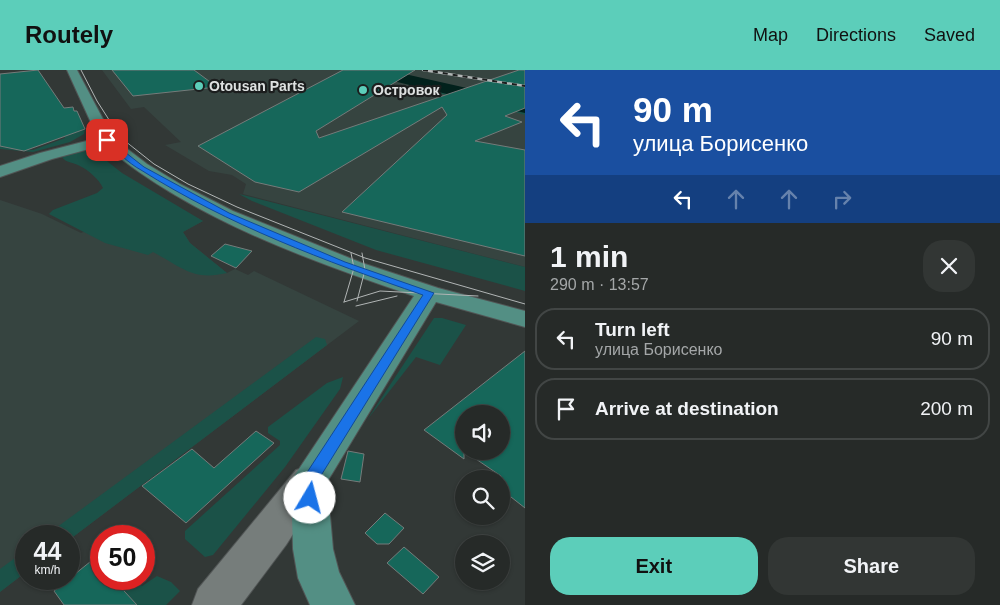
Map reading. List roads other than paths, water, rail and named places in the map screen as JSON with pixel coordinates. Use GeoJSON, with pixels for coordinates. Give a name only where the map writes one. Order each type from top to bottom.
{"type":"FeatureCollection","features":[{"type":"Feature","properties":{"kind":"main road"},"geometry":{"type":"LineString","coordinates":[[72,70],[107,140],[142,168],[226,215],[348,266],[429,293],[525,319]]}},
{"type":"Feature","properties":{"kind":"main road"},"geometry":{"type":"LineString","coordinates":[[0,172],[46,156],[107,140]]}},
{"type":"Feature","properties":{"kind":"main road"},"geometry":{"type":"LineString","coordinates":[[333,605],[319,578],[313,549],[309,481],[429,293]]}},
{"type":"Feature","properties":{"kind":"street"},"geometry":{"type":"LineString","coordinates":[[214,605],[272,532],[309,481]]}},
{"type":"Feature","properties":{"kind":"waterway"},"geometry":{"type":"LineString","coordinates":[[366,70],[525,107]]}},
{"type":"Feature","properties":{"kind":"tram line"},"geometry":{"type":"LineString","coordinates":[[81,70],[97,101],[120,137],[154,164],[188,184],[237,207],[363,257]]}},
{"type":"Feature","properties":{"kind":"tram line"},"geometry":{"type":"LineString","coordinates":[[351,253],[354,268],[344,302],[358,298]]}},
{"type":"Feature","properties":{"kind":"tram line"},"geometry":{"type":"LineString","coordinates":[[362,253],[363,257]]}},
{"type":"Feature","properties":{"kind":"tram line"},"geometry":{"type":"LineString","coordinates":[[358,298],[365,270],[363,257]]}},
{"type":"Feature","properties":{"kind":"tram line"},"geometry":{"type":"LineString","coordinates":[[363,257],[525,304]]}},
{"type":"Feature","properties":{"kind":"tram line"},"geometry":{"type":"LineString","coordinates":[[358,298],[380,291],[478,296]]}},
{"type":"Feature","properties":{"kind":"tram line"},"geometry":{"type":"LineString","coordinates":[[356,306],[397,296]]}},
{"type":"Feature","properties":{"kind":"railway"},"geometry":{"type":"LineString","coordinates":[[423,70],[525,86]]}},
{"type":"Feature","properties":{"kind":"place","name":"Otousan Parts"},"geometry":{"type":"Point","coordinates":[199,86]}},
{"type":"Feature","properties":{"kind":"place","name":"Островок"},"geometry":{"type":"Point","coordinates":[363,90]}}]}
